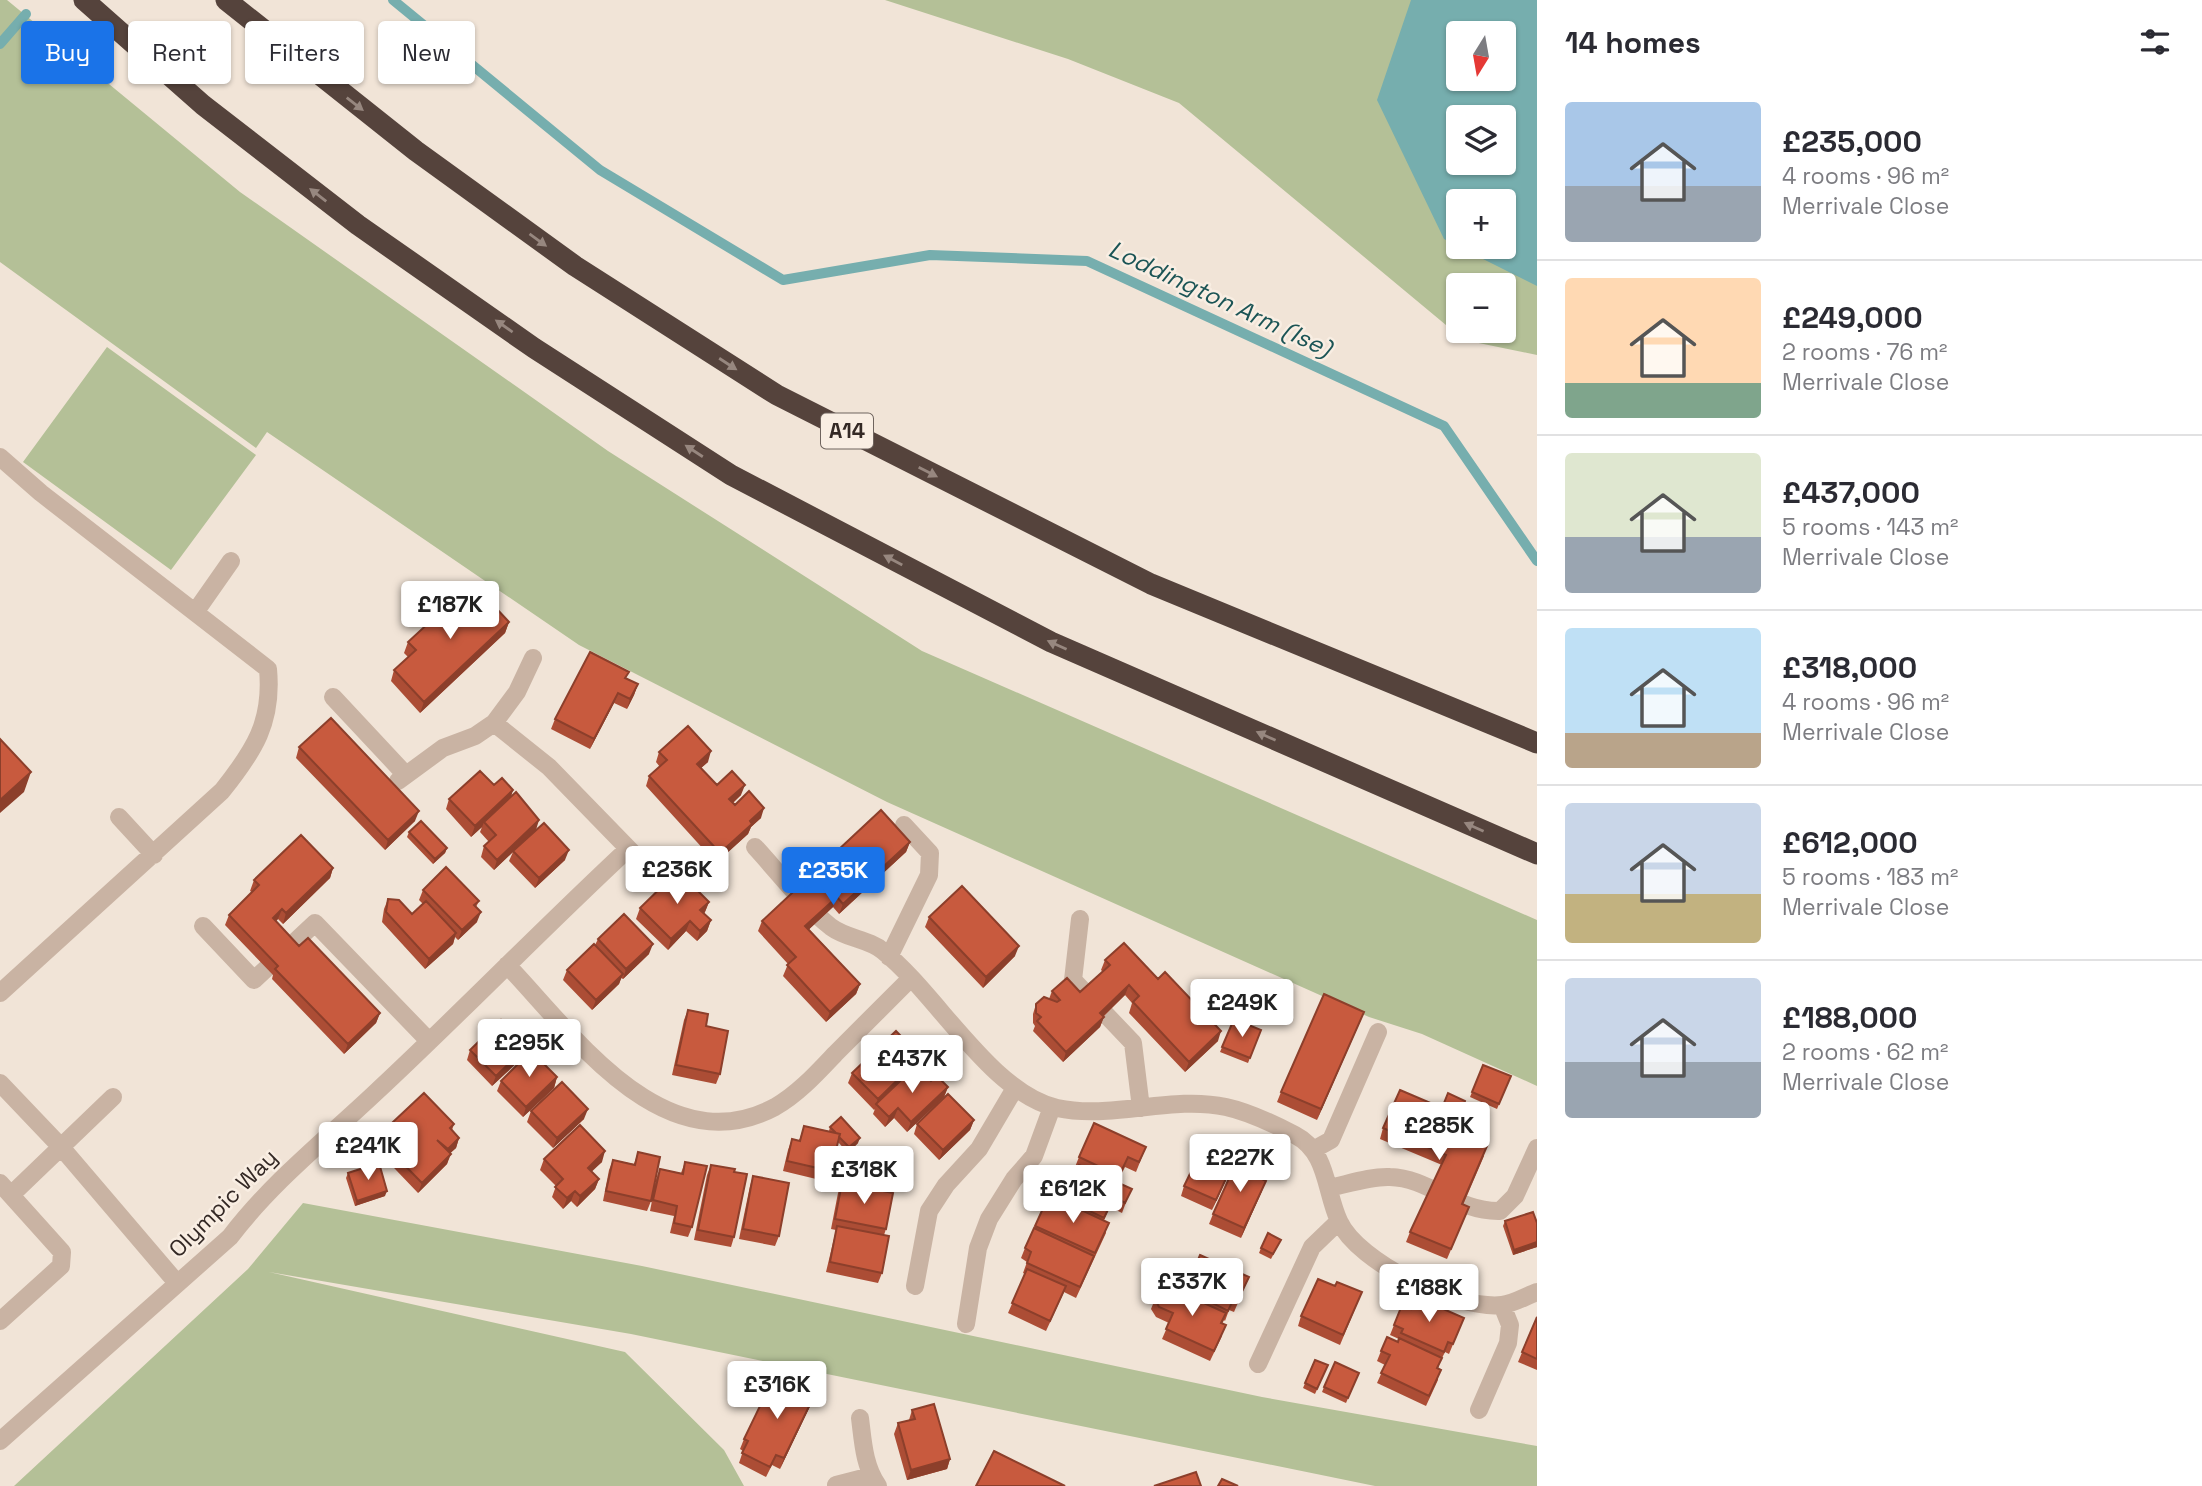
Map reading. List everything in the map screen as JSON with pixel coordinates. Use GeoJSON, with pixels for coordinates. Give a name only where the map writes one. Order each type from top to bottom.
{"type":"FeatureCollection","features":[{"type":"Feature","properties":{"kind":"highway"},"geometry":{"type":"LineString","coordinates":[[85,0],[203,105],[358,225],[534,348],[731,475],[1051,642],[1537,854]]}},
{"type":"Feature","properties":{"kind":"highway","name":"A14"},"geometry":{"type":"LineString","coordinates":[[226,0],[416,151],[575,266],[777,395],[1151,584],[1537,743]]}},
{"type":"Feature","properties":{"kind":"street"},"geometry":{"type":"LineString","coordinates":[[0,457],[41,493],[268,669],[271,700],[262,729],[245,762],[222,791],[0,993]]}},
{"type":"Feature","properties":{"kind":"street"},"geometry":{"type":"LineString","coordinates":[[196,611],[231,561]]}},
{"type":"Feature","properties":{"kind":"street"},"geometry":{"type":"LineString","coordinates":[[333,697],[402,778],[443,748],[475,736],[495,723],[517,692],[533,658]]}},
{"type":"Feature","properties":{"kind":"street"},"geometry":{"type":"LineString","coordinates":[[495,723],[550,767],[658,879]]}},
{"type":"Feature","properties":{"kind":"street"},"geometry":{"type":"LineString","coordinates":[[119,817],[153,855]]}},
{"type":"Feature","properties":{"kind":"street"},"geometry":{"type":"LineString","coordinates":[[886,953],[929,875],[930,853],[904,825]]}},
{"type":"Feature","properties":{"kind":"street"},"geometry":{"type":"LineString","coordinates":[[755,847],[831,927],[855,941],[886,953],[1015,1088],[1036,1102],[1084,1111],[1225,1107],[1298,1136],[1313,1150],[1339,1221],[1352,1242],[1372,1258],[1419,1284],[1461,1299],[1502,1305],[1537,1292]]}},
{"type":"Feature","properties":{"kind":"street","name":"Olympic Way"},"geometry":{"type":"LineString","coordinates":[[0,1441],[230,1237],[258,1200],[288,1170],[429,1041],[628,849]]}},
{"type":"Feature","properties":{"kind":"street"},"geometry":{"type":"LineString","coordinates":[[1080,919],[1073,980],[1133,1043],[1141,1108]]}},
{"type":"Feature","properties":{"kind":"street"},"geometry":{"type":"LineString","coordinates":[[203,926],[254,980],[315,923],[429,1041]]}},
{"type":"Feature","properties":{"kind":"street"},"geometry":{"type":"LineString","coordinates":[[507,965],[628,1090],[657,1108],[700,1121],[740,1119],[775,1107],[804,1085],[910,979]]}},
{"type":"Feature","properties":{"kind":"street"},"geometry":{"type":"LineString","coordinates":[[1313,1150],[1331,1140],[1378,1031]]}},
{"type":"Feature","properties":{"kind":"street"},"geometry":{"type":"LineString","coordinates":[[0,1083],[61,1147],[177,1283]]}},
{"type":"Feature","properties":{"kind":"street"},"geometry":{"type":"LineString","coordinates":[[915,1286],[929,1210],[946,1185],[979,1149],[1015,1088]]}},
{"type":"Feature","properties":{"kind":"street"},"geometry":{"type":"LineString","coordinates":[[0,1321],[61,1266],[62,1252],[5,1189],[61,1147],[113,1097]]}},
{"type":"Feature","properties":{"kind":"street"},"geometry":{"type":"LineString","coordinates":[[966,1324],[978,1248],[989,1219],[1014,1179],[1034,1156],[1052,1107]]}},
{"type":"Feature","properties":{"kind":"street"},"geometry":{"type":"LineString","coordinates":[[1329,1188],[1388,1177],[1410,1180],[1478,1211],[1500,1211],[1515,1196],[1537,1148]]}},
{"type":"Feature","properties":{"kind":"street"},"geometry":{"type":"LineString","coordinates":[[1258,1364],[1312,1247],[1339,1221]]}},
{"type":"Feature","properties":{"kind":"street"},"geometry":{"type":"LineString","coordinates":[[1479,1410],[1508,1343],[1510,1325],[1502,1305]]}},
{"type":"Feature","properties":{"kind":"street"},"geometry":{"type":"LineString","coordinates":[[836,1485],[874,1481],[860,1418]]}},
{"type":"Feature","properties":{"kind":"green space"},"geometry":{"type":"Polygon","coordinates":[[[0,0],[7,0],[32,21],[21,21],[21,84],[109,84],[240,192],[608,451],[922,651],[1537,920],[1537,1086],[1422,1034],[1369,1017],[887,802],[579,645],[267,432],[256,448],[0,262],[0,0]]]}},
{"type":"Feature","properties":{"kind":"green space"},"geometry":{"type":"Polygon","coordinates":[[[885,0],[1537,0],[1537,355],[1479,343],[1516,343],[1516,273],[1446,273],[1446,325],[1179,103],[1068,59],[885,0]]]}},
{"type":"Feature","properties":{"kind":"green space"},"geometry":{"type":"Polygon","coordinates":[[[107,347],[256,455],[171,570],[23,462],[107,347]]]}},
{"type":"Feature","properties":{"kind":"green space"},"geometry":{"type":"Polygon","coordinates":[[[303,1203],[642,1266],[1262,1397],[1537,1446],[1537,1486],[1375,1486],[631,1334],[269,1272],[625,1352],[724,1450],[744,1486],[14,1486],[248,1269],[303,1203]]]}},
{"type":"Feature","properties":{"kind":"water"},"geometry":{"type":"Polygon","coordinates":[[[1411,0],[1537,0],[1537,286],[1516,276],[1516,273],[1483,259],[1516,259],[1516,189],[1446,189],[1446,240],[1377,100],[1411,0]]]}},
{"type":"Feature","properties":{"kind":"building"},"geometry":{"type":"Polygon","coordinates":[[[457,586],[470,599],[479,590],[509,622],[424,702],[394,670],[416,650],[408,642],[446,607],[441,602],[457,586]]]}},
{"type":"Feature","properties":{"kind":"building"},"geometry":{"type":"Polygon","coordinates":[[[590,652],[629,672],[625,678],[638,684],[630,699],[618,693],[594,739],[555,719],[590,652]]]}},
{"type":"Feature","properties":{"kind":"building"},"geometry":{"type":"Polygon","coordinates":[[[331,718],[419,811],[388,840],[299,747],[331,718]]]}},
{"type":"Feature","properties":{"kind":"building"},"geometry":{"type":"Polygon","coordinates":[[[688,726],[711,751],[697,764],[717,785],[732,771],[745,785],[729,799],[735,805],[749,791],[764,808],[750,821],[752,824],[720,853],[649,776],[667,760],[659,752],[688,726]]]}},
{"type":"Feature","properties":{"kind":"building"},"geometry":{"type":"Polygon","coordinates":[[[0,739],[31,772],[0,800],[0,739]]]}},
{"type":"Feature","properties":{"kind":"building"},"geometry":{"type":"Polygon","coordinates":[[[480,771],[494,785],[502,778],[513,790],[475,826],[449,799],[480,771]]]}},
{"type":"Feature","properties":{"kind":"building"},"geometry":{"type":"Polygon","coordinates":[[[516,792],[539,820],[497,860],[484,846],[496,835],[484,822],[516,792]]]}},
{"type":"Feature","properties":{"kind":"building"},"geometry":{"type":"Polygon","coordinates":[[[881,810],[910,842],[843,904],[837,897],[805,926],[860,984],[830,1012],[787,965],[796,957],[762,921],[881,810]]]}},
{"type":"Feature","properties":{"kind":"building"},"geometry":{"type":"Polygon","coordinates":[[[421,821],[447,848],[435,859],[409,832],[421,821]]]}},
{"type":"Feature","properties":{"kind":"building"},"geometry":{"type":"Polygon","coordinates":[[[544,823],[569,850],[539,878],[513,851],[544,823]]]}},
{"type":"Feature","properties":{"kind":"building"},"geometry":{"type":"Polygon","coordinates":[[[301,835],[333,868],[286,913],[282,909],[273,918],[299,946],[308,938],[380,1013],[348,1044],[275,969],[278,966],[229,915],[259,885],[254,880],[301,835]]]}},
{"type":"Feature","properties":{"kind":"building"},"geometry":{"type":"Polygon","coordinates":[[[446,867],[479,901],[474,905],[481,912],[462,930],[423,890],[446,867]]]}},
{"type":"Feature","properties":{"kind":"building"},"geometry":{"type":"Polygon","coordinates":[[[678,871],[709,902],[700,910],[711,920],[700,931],[690,921],[671,939],[640,908],[678,871]]]}},
{"type":"Feature","properties":{"kind":"building"},"geometry":{"type":"Polygon","coordinates":[[[962,886],[1019,946],[986,977],[929,917],[962,886]]]}},
{"type":"Feature","properties":{"kind":"building"},"geometry":{"type":"Polygon","coordinates":[[[388,899],[399,900],[412,914],[426,901],[456,933],[429,959],[386,912],[388,899]]]}},
{"type":"Feature","properties":{"kind":"building"},"geometry":{"type":"Polygon","coordinates":[[[624,914],[653,944],[626,969],[598,939],[624,914]]]}},
{"type":"Feature","properties":{"kind":"building"},"geometry":{"type":"Polygon","coordinates":[[[1124,943],[1158,979],[1165,972],[1221,1031],[1189,1062],[1133,1002],[1139,996],[1129,985],[1100,1013],[1104,1017],[1066,1052],[1037,1021],[1041,1017],[1036,1013],[1036,1004],[1044,997],[1057,1002],[1060,1000],[1052,991],[1067,978],[1080,992],[1110,965],[1105,960],[1124,943]]]}},
{"type":"Feature","properties":{"kind":"building"},"geometry":{"type":"Polygon","coordinates":[[[594,944],[623,974],[596,1000],[567,970],[594,944]]]}},
{"type":"Feature","properties":{"kind":"building"},"geometry":{"type":"Polygon","coordinates":[[[1324,994],[1364,1012],[1321,1109],[1281,1092],[1324,994]]]}},
{"type":"Feature","properties":{"kind":"building"},"geometry":{"type":"Polygon","coordinates":[[[688,1010],[708,1014],[706,1026],[728,1031],[720,1074],[676,1065],[688,1010]]]}},
{"type":"Feature","properties":{"kind":"building"},"geometry":{"type":"Polygon","coordinates":[[[1234,1019],[1261,1030],[1250,1058],[1222,1047],[1234,1019]]]}},
{"type":"Feature","properties":{"kind":"building"},"geometry":{"type":"Polygon","coordinates":[[[501,1020],[527,1046],[496,1076],[470,1050],[501,1020]]]}},
{"type":"Feature","properties":{"kind":"building"},"geometry":{"type":"Polygon","coordinates":[[[896,1031],[921,1057],[878,1099],[852,1073],[896,1031]]]}},
{"type":"Feature","properties":{"kind":"building"},"geometry":{"type":"Polygon","coordinates":[[[531,1051],[557,1077],[526,1107],[501,1081],[531,1051]]]}},
{"type":"Feature","properties":{"kind":"building"},"geometry":{"type":"Polygon","coordinates":[[[1483,1065],[1511,1076],[1499,1104],[1472,1092],[1483,1065]]]}},
{"type":"Feature","properties":{"kind":"building"},"geometry":{"type":"Polygon","coordinates":[[[916,1066],[931,1081],[937,1076],[948,1087],[911,1122],[898,1108],[889,1117],[876,1104],[916,1066]]]}},
{"type":"Feature","properties":{"kind":"building"},"geometry":{"type":"Polygon","coordinates":[[[562,1082],[588,1109],[557,1138],[531,1111],[562,1082]]]}},
{"type":"Feature","properties":{"kind":"building"},"geometry":{"type":"Polygon","coordinates":[[[1400,1090],[1442,1108],[1448,1093],[1465,1101],[1454,1132],[1487,1146],[1462,1204],[1469,1207],[1451,1249],[1410,1232],[1446,1155],[1383,1128],[1400,1090]]]}},
{"type":"Feature","properties":{"kind":"building"},"geometry":{"type":"Polygon","coordinates":[[[424,1093],[454,1124],[450,1128],[459,1138],[448,1149],[437,1140],[451,1154],[422,1183],[377,1137],[424,1093]]]}},
{"type":"Feature","properties":{"kind":"building"},"geometry":{"type":"Polygon","coordinates":[[[948,1094],[974,1120],[943,1150],[917,1124],[948,1094]]]}},
{"type":"Feature","properties":{"kind":"building"},"geometry":{"type":"Polygon","coordinates":[[[841,1117],[860,1138],[849,1147],[839,1137],[840,1134],[830,1127],[841,1117]]]}},
{"type":"Feature","properties":{"kind":"building"},"geometry":{"type":"Polygon","coordinates":[[[1094,1123],[1146,1147],[1139,1162],[1128,1157],[1119,1176],[1079,1157],[1094,1123]]]}},
{"type":"Feature","properties":{"kind":"building"},"geometry":{"type":"Polygon","coordinates":[[[580,1125],[605,1151],[588,1168],[599,1179],[580,1196],[575,1191],[567,1198],[555,1187],[563,1179],[544,1159],[580,1125]]]}},
{"type":"Feature","properties":{"kind":"building"},"geometry":{"type":"Polygon","coordinates":[[[804,1126],[840,1134],[836,1150],[853,1154],[848,1175],[787,1161],[792,1139],[800,1141],[804,1126]]]}},
{"type":"Feature","properties":{"kind":"building"},"geometry":{"type":"Polygon","coordinates":[[[1221,1148],[1237,1155],[1216,1200],[1184,1186],[1201,1151],[1217,1158],[1221,1148]]]}},
{"type":"Feature","properties":{"kind":"building"},"geometry":{"type":"Polygon","coordinates":[[[638,1152],[660,1157],[651,1201],[606,1191],[613,1160],[635,1165],[638,1152]]]}},
{"type":"Feature","properties":{"kind":"building"},"geometry":{"type":"Polygon","coordinates":[[[1239,1156],[1252,1162],[1248,1172],[1266,1181],[1244,1228],[1213,1214],[1239,1156]]]}},
{"type":"Feature","properties":{"kind":"building"},"geometry":{"type":"Polygon","coordinates":[[[685,1162],[707,1166],[692,1227],[674,1223],[677,1206],[653,1200],[660,1169],[683,1174],[685,1162]]]}},
{"type":"Feature","properties":{"kind":"building"},"geometry":{"type":"Polygon","coordinates":[[[379,1163],[387,1191],[357,1201],[348,1173],[379,1163]]]}},
{"type":"Feature","properties":{"kind":"building"},"geometry":{"type":"Polygon","coordinates":[[[711,1165],[747,1174],[734,1237],[698,1230],[711,1165]]]}},
{"type":"Feature","properties":{"kind":"building"},"geometry":{"type":"Polygon","coordinates":[[[1079,1165],[1132,1189],[1125,1203],[1114,1197],[1104,1218],[1056,1195],[1064,1179],[1071,1182],[1079,1165]]]}},
{"type":"Feature","properties":{"kind":"building"},"geometry":{"type":"Polygon","coordinates":[[[753,1176],[789,1183],[779,1236],[743,1229],[753,1176]]]}},
{"type":"Feature","properties":{"kind":"building"},"geometry":{"type":"Polygon","coordinates":[[[842,1183],[893,1193],[886,1229],[835,1219],[842,1183]]]}},
{"type":"Feature","properties":{"kind":"building"},"geometry":{"type":"Polygon","coordinates":[[[1056,1198],[1109,1223],[1095,1253],[1035,1226],[1045,1204],[1052,1208],[1056,1198]]]}},
{"type":"Feature","properties":{"kind":"building"},"geometry":{"type":"Polygon","coordinates":[[[1533,1212],[1537,1223],[1537,1242],[1514,1250],[1505,1221],[1533,1212]]]}},
{"type":"Feature","properties":{"kind":"building"},"geometry":{"type":"Polygon","coordinates":[[[837,1226],[889,1236],[882,1273],[830,1262],[837,1226]]]}},
{"type":"Feature","properties":{"kind":"building"},"geometry":{"type":"Polygon","coordinates":[[[1034,1228],[1094,1256],[1080,1287],[1027,1263],[1031,1252],[1025,1248],[1034,1228]]]}},
{"type":"Feature","properties":{"kind":"building"},"geometry":{"type":"Polygon","coordinates":[[[1268,1233],[1281,1240],[1273,1254],[1261,1248],[1268,1233]]]}},
{"type":"Feature","properties":{"kind":"building"},"geometry":{"type":"Polygon","coordinates":[[[1200,1255],[1249,1277],[1237,1302],[1233,1300],[1228,1311],[1175,1284],[1185,1262],[1195,1267],[1200,1255]]]}},
{"type":"Feature","properties":{"kind":"building"},"geometry":{"type":"Polygon","coordinates":[[[1027,1269],[1066,1286],[1050,1321],[1012,1303],[1027,1269]]]}},
{"type":"Feature","properties":{"kind":"building"},"geometry":{"type":"Polygon","coordinates":[[[1318,1279],[1335,1286],[1337,1282],[1362,1292],[1343,1335],[1301,1316],[1318,1279]]]}},
{"type":"Feature","properties":{"kind":"building"},"geometry":{"type":"Polygon","coordinates":[[[1159,1289],[1184,1294],[1226,1313],[1221,1323],[1226,1325],[1214,1351],[1166,1329],[1173,1313],[1159,1307],[1155,1299],[1159,1289]]]}},
{"type":"Feature","properties":{"kind":"building"},"geometry":{"type":"Polygon","coordinates":[[[1416,1297],[1464,1318],[1453,1344],[1448,1342],[1444,1352],[1401,1333],[1403,1329],[1394,1325],[1402,1305],[1411,1309],[1416,1297]]]}},
{"type":"Feature","properties":{"kind":"building"},"geometry":{"type":"Polygon","coordinates":[[[1537,1317],[1537,1359],[1522,1352],[1537,1317]]]}},
{"type":"Feature","properties":{"kind":"building"},"geometry":{"type":"Polygon","coordinates":[[[1387,1337],[1398,1342],[1399,1338],[1442,1358],[1437,1368],[1441,1370],[1429,1396],[1381,1373],[1390,1355],[1381,1351],[1387,1337]]]}},
{"type":"Feature","properties":{"kind":"building"},"geometry":{"type":"Polygon","coordinates":[[[1315,1360],[1328,1365],[1317,1389],[1305,1383],[1315,1360]]]}},
{"type":"Feature","properties":{"kind":"building"},"geometry":{"type":"Polygon","coordinates":[[[1335,1362],[1359,1373],[1348,1398],[1324,1387],[1335,1362]]]}},
{"type":"Feature","properties":{"kind":"building"},"geometry":{"type":"Polygon","coordinates":[[[775,1375],[815,1394],[784,1458],[776,1455],[770,1467],[742,1453],[748,1441],[744,1439],[775,1375]]]}},
{"type":"Feature","properties":{"kind":"building"},"geometry":{"type":"Polygon","coordinates":[[[934,1404],[950,1459],[911,1470],[898,1423],[915,1419],[912,1410],[934,1404]]]}},
{"type":"Feature","properties":{"kind":"building"},"geometry":{"type":"Polygon","coordinates":[[[994,1451],[1065,1486],[976,1486],[994,1451]]]}},
{"type":"Feature","properties":{"kind":"building"},"geometry":{"type":"Polygon","coordinates":[[[1196,1472],[1201,1486],[1154,1486],[1196,1472]]]}},
{"type":"Feature","properties":{"kind":"building"},"geometry":{"type":"Polygon","coordinates":[[[1222,1479],[1238,1486],[1218,1486],[1222,1479]]]}},
{"type":"Feature","properties":{"kind":"waterway","name":"Loddington Arm (Ise)"},"geometry":{"type":"LineString","coordinates":[[393,0],[600,170],[783,280],[930,255],[1087,261],[1444,426],[1537,561]]}},
{"type":"Feature","properties":{"kind":"waterway","name":"Loddington Arm (Ise)"},"geometry":{"type":"LineString","coordinates":[[0,44],[26,14]]}}]}
